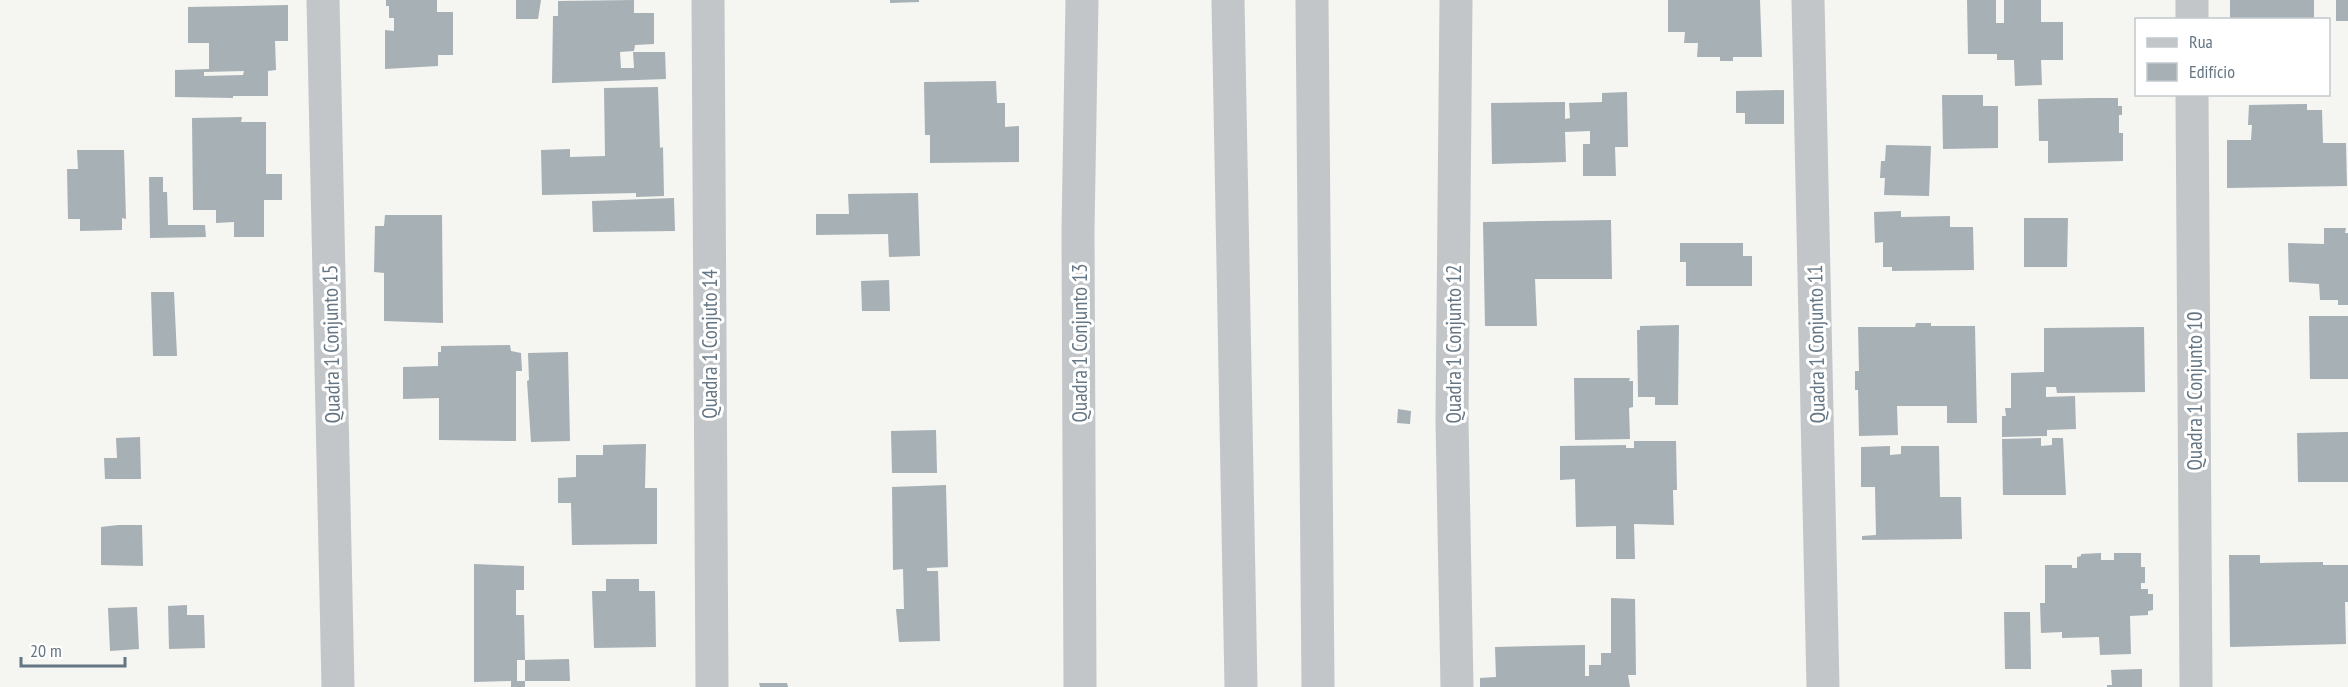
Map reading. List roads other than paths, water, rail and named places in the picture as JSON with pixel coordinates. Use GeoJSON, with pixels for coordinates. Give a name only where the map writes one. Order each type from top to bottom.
{"type":"FeatureCollection","features":[{"type":"Feature","properties":{"kind":"street","name":"Quadra 1 Conjunto 15"},"geometry":{"type":"LineString","coordinates":[[324,0],[338,687]]}},
{"type":"Feature","properties":{"kind":"street","name":"Quadra 1 Conjuto 14"},"geometry":{"type":"LineString","coordinates":[[708,0],[712,687]]}},
{"type":"Feature","properties":{"kind":"street","name":"Quadra 1 Conjunto 13"},"geometry":{"type":"LineString","coordinates":[[1080,687],[1078,230],[1082,0]]}},
{"type":"Feature","properties":{"kind":"street"},"geometry":{"type":"LineString","coordinates":[[1228,0],[1241,687]]}},
{"type":"Feature","properties":{"kind":"street"},"geometry":{"type":"LineString","coordinates":[[1312,0],[1318,687]]}},
{"type":"Feature","properties":{"kind":"street","name":"Quadra 1 Conjunto 12"},"geometry":{"type":"LineString","coordinates":[[1456,0],[1452,420],[1457,687]]}},
{"type":"Feature","properties":{"kind":"street","name":"Quadra 1 Conjunto 11"},"geometry":{"type":"LineString","coordinates":[[1808,0],[1823,687]]}},
{"type":"Feature","properties":{"kind":"street"},"geometry":{"type":"LineString","coordinates":[[2192,0],[2192,18]]}},
{"type":"Feature","properties":{"kind":"street","name":"Quadra 1 Conjunto 10"},"geometry":{"type":"LineString","coordinates":[[2192,96],[2196,687]]}}]}
